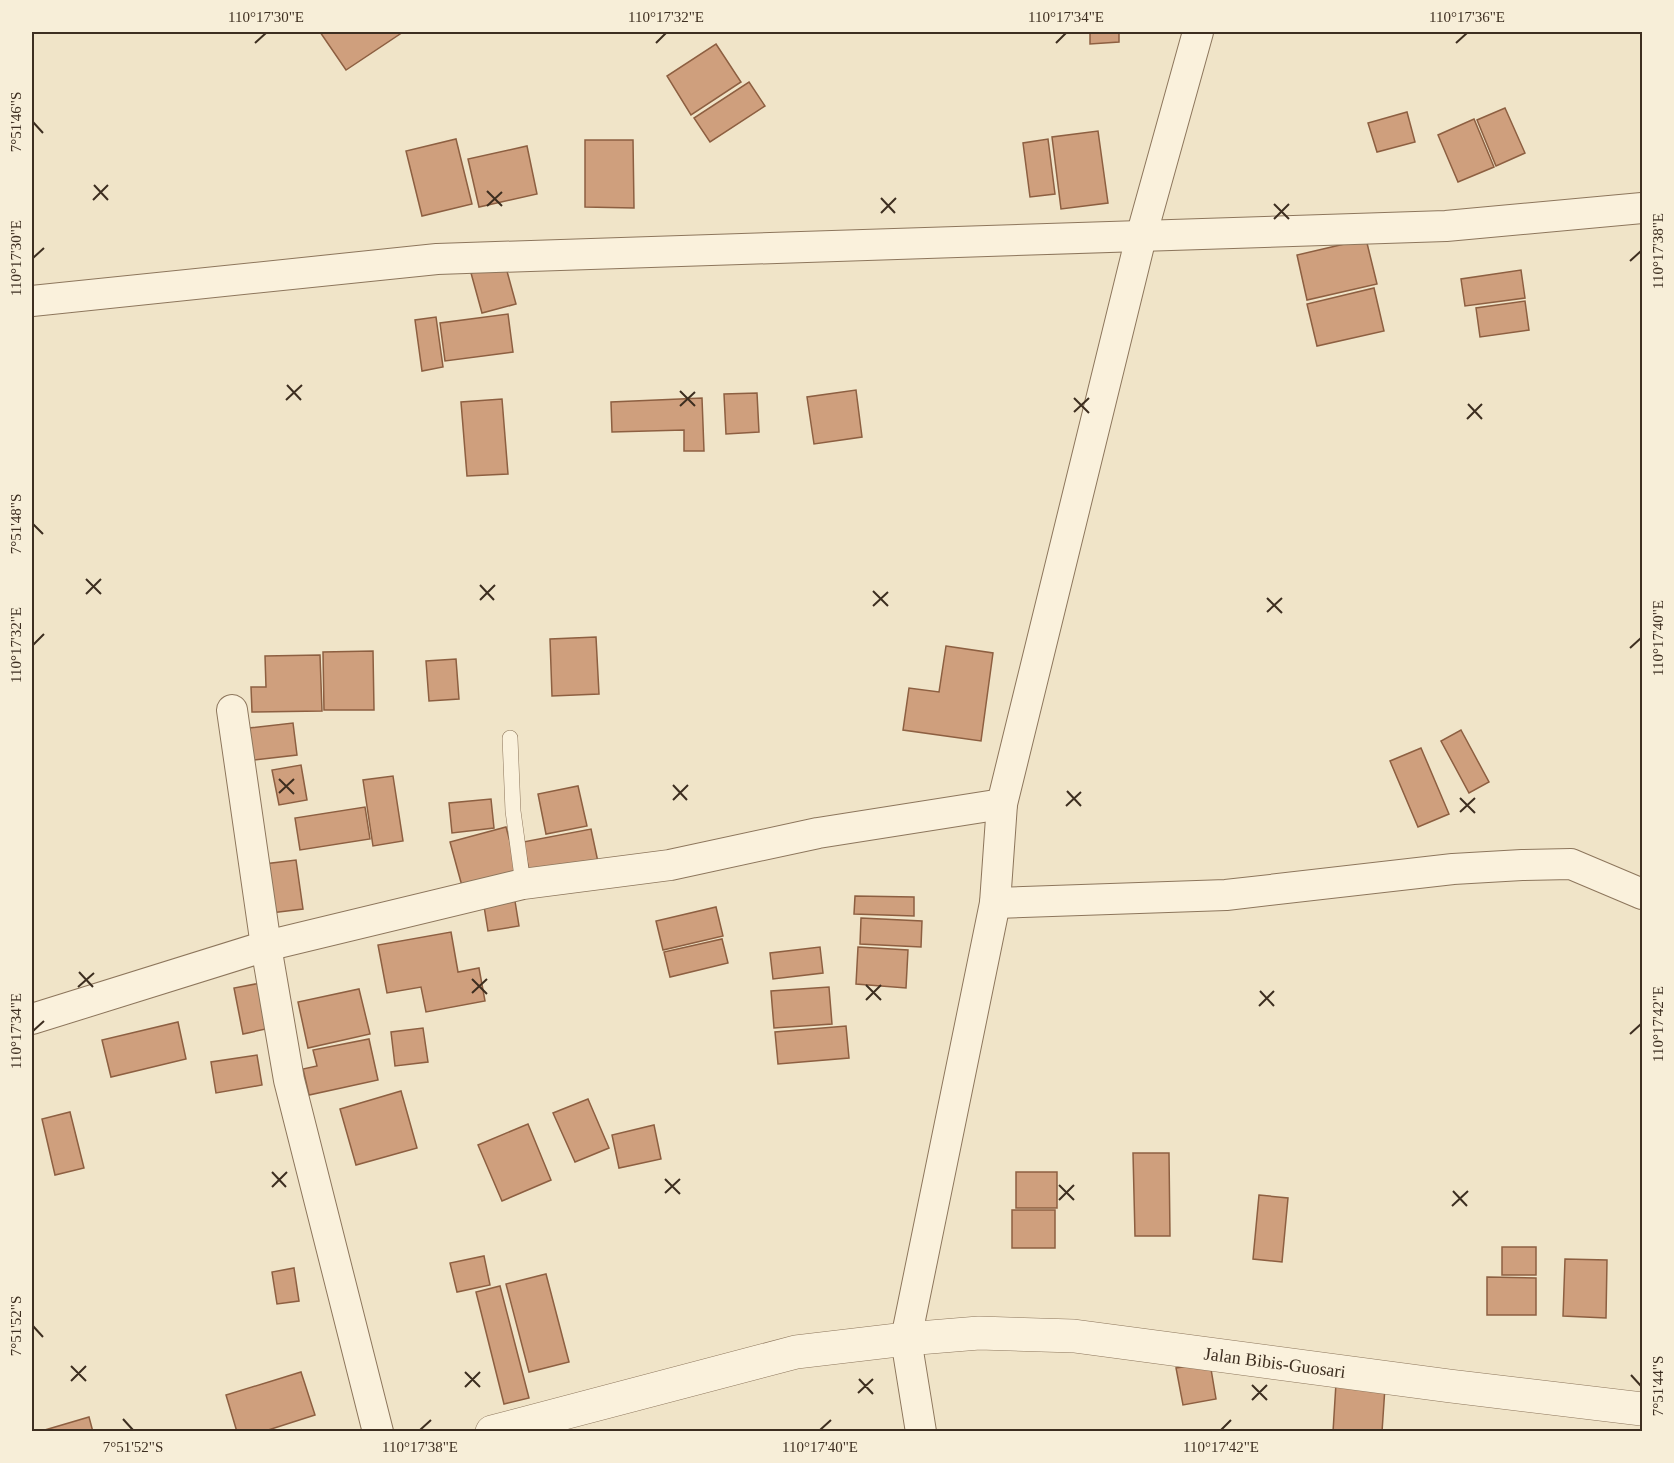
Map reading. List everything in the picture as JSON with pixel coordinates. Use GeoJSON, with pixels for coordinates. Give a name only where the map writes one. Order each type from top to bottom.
{"type":"FeatureCollection","features":[{"type":"Feature","properties":{"kind":"street"},"geometry":{"type":"LineString","coordinates":[[921,1431],[906,1339],[995,903],[1002,804],[1141,237],[1198,32]]}},
{"type":"Feature","properties":{"kind":"street"},"geometry":{"type":"LineString","coordinates":[[32,301],[437,259],[1446,226],[1642,208]]}},
{"type":"Feature","properties":{"kind":"street"},"geometry":{"type":"LineString","coordinates":[[232,710],[266,946],[289,1080],[378,1431]]}},
{"type":"Feature","properties":{"kind":"street"},"geometry":{"type":"LineString","coordinates":[[32,1019],[266,946],[523,884],[670,865],[818,833],[1002,804]]}},
{"type":"Feature","properties":{"kind":"street"},"geometry":{"type":"LineString","coordinates":[[995,903],[1226,895],[1453,869],[1571,864],[1642,894]]}},
{"type":"Feature","properties":{"kind":"street","name":"Jalan Bibis-Guosari"},"geometry":{"type":"LineString","coordinates":[[492,1431],[796,1352],[979,1333],[1074,1336],[1642,1409]]}},
{"type":"Feature","properties":{"kind":"lane"},"geometry":{"type":"LineString","coordinates":[[510,738],[513,811],[523,884]]}},
{"type":"Feature","properties":{"kind":"building"},"geometry":{"type":"Polygon","coordinates":[[[320,32],[403,32],[346,70],[320,32]]]}},
{"type":"Feature","properties":{"kind":"building"},"geometry":{"type":"Polygon","coordinates":[[[1090,32],[1119,32],[1119,42],[1090,44],[1090,32]]]}},
{"type":"Feature","properties":{"kind":"building"},"geometry":{"type":"Polygon","coordinates":[[[716,44],[741,82],[691,115],[667,76],[716,44]]]}},
{"type":"Feature","properties":{"kind":"building"},"geometry":{"type":"Polygon","coordinates":[[[749,82],[765,106],[710,142],[694,118],[749,82]]]}},
{"type":"Feature","properties":{"kind":"building"},"geometry":{"type":"Polygon","coordinates":[[[1505,108],[1525,153],[1496,166],[1477,120],[1505,108]]]}},
{"type":"Feature","properties":{"kind":"building"},"geometry":{"type":"Polygon","coordinates":[[[1407,112],[1415,142],[1377,152],[1368,123],[1407,112]]]}},
{"type":"Feature","properties":{"kind":"building"},"geometry":{"type":"Polygon","coordinates":[[[1474,119],[1494,167],[1458,182],[1438,135],[1474,119]]]}},
{"type":"Feature","properties":{"kind":"building"},"geometry":{"type":"Polygon","coordinates":[[[1098,131],[1108,203],[1061,209],[1052,137],[1098,131]]]}},
{"type":"Feature","properties":{"kind":"building"},"geometry":{"type":"Polygon","coordinates":[[[456,139],[472,204],[422,216],[406,151],[456,139]]]}},
{"type":"Feature","properties":{"kind":"building"},"geometry":{"type":"Polygon","coordinates":[[[1048,139],[1055,194],[1030,197],[1023,143],[1048,139]]]}},
{"type":"Feature","properties":{"kind":"building"},"geometry":{"type":"Polygon","coordinates":[[[585,140],[633,140],[634,208],[585,207],[585,140]]]}},
{"type":"Feature","properties":{"kind":"building"},"geometry":{"type":"Polygon","coordinates":[[[527,146],[537,194],[479,207],[468,159],[527,146]]]}},
{"type":"Feature","properties":{"kind":"building"},"geometry":{"type":"Polygon","coordinates":[[[1366,239],[1377,284],[1307,300],[1297,255],[1366,239]]]}},
{"type":"Feature","properties":{"kind":"building"},"geometry":{"type":"Polygon","coordinates":[[[505,264],[516,304],[482,313],[471,273],[505,264]]]}},
{"type":"Feature","properties":{"kind":"building"},"geometry":{"type":"Polygon","coordinates":[[[1521,270],[1525,298],[1465,306],[1461,279],[1521,270]]]}},
{"type":"Feature","properties":{"kind":"building"},"geometry":{"type":"Polygon","coordinates":[[[1374,288],[1384,331],[1317,346],[1307,304],[1374,288]]]}},
{"type":"Feature","properties":{"kind":"building"},"geometry":{"type":"Polygon","coordinates":[[[1525,301],[1529,330],[1480,337],[1476,308],[1525,301]]]}},
{"type":"Feature","properties":{"kind":"building"},"geometry":{"type":"Polygon","coordinates":[[[508,314],[513,352],[445,361],[440,323],[508,314]]]}},
{"type":"Feature","properties":{"kind":"building"},"geometry":{"type":"Polygon","coordinates":[[[436,317],[443,367],[422,371],[415,320],[436,317]]]}},
{"type":"Feature","properties":{"kind":"building"},"geometry":{"type":"Polygon","coordinates":[[[856,390],[862,437],[814,444],[807,397],[856,390]]]}},
{"type":"Feature","properties":{"kind":"building"},"geometry":{"type":"Polygon","coordinates":[[[757,393],[759,432],[726,434],[724,394],[757,393]]]}},
{"type":"Feature","properties":{"kind":"building"},"geometry":{"type":"Polygon","coordinates":[[[702,398],[704,451],[684,451],[684,430],[612,432],[611,402],[702,398]]]}},
{"type":"Feature","properties":{"kind":"building"},"geometry":{"type":"Polygon","coordinates":[[[502,399],[508,474],[467,476],[461,402],[502,399]]]}},
{"type":"Feature","properties":{"kind":"building"},"geometry":{"type":"Polygon","coordinates":[[[596,637],[599,694],[552,696],[550,639],[596,637]]]}},
{"type":"Feature","properties":{"kind":"building"},"geometry":{"type":"Polygon","coordinates":[[[946,646],[993,653],[981,741],[903,730],[909,688],[939,692],[946,646]]]}},
{"type":"Feature","properties":{"kind":"building"},"geometry":{"type":"Polygon","coordinates":[[[373,651],[374,710],[324,710],[323,652],[373,651]]]}},
{"type":"Feature","properties":{"kind":"building"},"geometry":{"type":"Polygon","coordinates":[[[320,655],[322,711],[252,712],[251,687],[266,687],[265,656],[320,655]]]}},
{"type":"Feature","properties":{"kind":"building"},"geometry":{"type":"Polygon","coordinates":[[[456,659],[459,699],[429,701],[426,661],[456,659]]]}},
{"type":"Feature","properties":{"kind":"building"},"geometry":{"type":"Polygon","coordinates":[[[293,723],[297,755],[253,760],[249,728],[293,723]]]}},
{"type":"Feature","properties":{"kind":"building"},"geometry":{"type":"Polygon","coordinates":[[[1461,730],[1489,782],[1469,793],[1441,741],[1461,730]]]}},
{"type":"Feature","properties":{"kind":"building"},"geometry":{"type":"Polygon","coordinates":[[[1421,748],[1449,814],[1418,827],[1390,761],[1421,748]]]}},
{"type":"Feature","properties":{"kind":"building"},"geometry":{"type":"Polygon","coordinates":[[[301,765],[307,800],[279,805],[272,770],[301,765]]]}},
{"type":"Feature","properties":{"kind":"building"},"geometry":{"type":"Polygon","coordinates":[[[393,776],[403,841],[373,846],[363,780],[393,776]]]}},
{"type":"Feature","properties":{"kind":"building"},"geometry":{"type":"Polygon","coordinates":[[[578,786],[587,826],[546,834],[538,794],[578,786]]]}},
{"type":"Feature","properties":{"kind":"building"},"geometry":{"type":"Polygon","coordinates":[[[491,799],[494,828],[452,833],[449,803],[491,799]]]}},
{"type":"Feature","properties":{"kind":"building"},"geometry":{"type":"Polygon","coordinates":[[[365,807],[370,839],[300,850],[295,818],[365,807]]]}},
{"type":"Feature","properties":{"kind":"building"},"geometry":{"type":"Polygon","coordinates":[[[506,827],[518,871],[462,886],[450,842],[506,827]]]}},
{"type":"Feature","properties":{"kind":"building"},"geometry":{"type":"Polygon","coordinates":[[[591,829],[598,862],[530,875],[523,842],[591,829]]]}},
{"type":"Feature","properties":{"kind":"building"},"geometry":{"type":"Polygon","coordinates":[[[296,860],[303,909],[271,913],[264,864],[296,860]]]}},
{"type":"Feature","properties":{"kind":"building"},"geometry":{"type":"Polygon","coordinates":[[[514,895],[519,926],[488,931],[483,900],[514,895]]]}},
{"type":"Feature","properties":{"kind":"building"},"geometry":{"type":"Polygon","coordinates":[[[855,896],[914,897],[914,916],[854,914],[855,896]]]}},
{"type":"Feature","properties":{"kind":"building"},"geometry":{"type":"Polygon","coordinates":[[[716,907],[723,936],[663,950],[656,921],[716,907]]]}},
{"type":"Feature","properties":{"kind":"building"},"geometry":{"type":"Polygon","coordinates":[[[861,918],[922,921],[921,947],[860,944],[861,918]]]}},
{"type":"Feature","properties":{"kind":"building"},"geometry":{"type":"Polygon","coordinates":[[[451,932],[458,972],[479,968],[485,1001],[426,1012],[421,987],[387,993],[378,945],[451,932]]]}},
{"type":"Feature","properties":{"kind":"building"},"geometry":{"type":"Polygon","coordinates":[[[722,939],[728,963],[670,977],[664,952],[722,939]]]}},
{"type":"Feature","properties":{"kind":"building"},"geometry":{"type":"Polygon","coordinates":[[[820,947],[823,973],[773,979],[770,953],[820,947]]]}},
{"type":"Feature","properties":{"kind":"building"},"geometry":{"type":"Polygon","coordinates":[[[858,947],[908,950],[906,988],[856,984],[858,947]]]}},
{"type":"Feature","properties":{"kind":"building"},"geometry":{"type":"Polygon","coordinates":[[[266,982],[275,1027],[243,1034],[234,988],[266,982]]]}},
{"type":"Feature","properties":{"kind":"building"},"geometry":{"type":"Polygon","coordinates":[[[829,987],[832,1024],[774,1028],[771,991],[829,987]]]}},
{"type":"Feature","properties":{"kind":"building"},"geometry":{"type":"Polygon","coordinates":[[[359,989],[370,1034],[308,1048],[298,1002],[359,989]]]}},
{"type":"Feature","properties":{"kind":"building"},"geometry":{"type":"Polygon","coordinates":[[[178,1022],[186,1059],[111,1077],[102,1040],[178,1022]]]}},
{"type":"Feature","properties":{"kind":"building"},"geometry":{"type":"Polygon","coordinates":[[[846,1026],[849,1058],[778,1064],[775,1032],[846,1026]]]}},
{"type":"Feature","properties":{"kind":"building"},"geometry":{"type":"Polygon","coordinates":[[[423,1028],[428,1062],[395,1066],[391,1032],[423,1028]]]}},
{"type":"Feature","properties":{"kind":"building"},"geometry":{"type":"Polygon","coordinates":[[[369,1039],[378,1080],[309,1095],[303,1069],[317,1066],[313,1050],[369,1039]]]}},
{"type":"Feature","properties":{"kind":"building"},"geometry":{"type":"Polygon","coordinates":[[[257,1055],[262,1085],[216,1093],[211,1062],[257,1055]]]}},
{"type":"Feature","properties":{"kind":"building"},"geometry":{"type":"Polygon","coordinates":[[[401,1091],[417,1148],[356,1165],[340,1109],[401,1091]]]}},
{"type":"Feature","properties":{"kind":"building"},"geometry":{"type":"Polygon","coordinates":[[[588,1099],[609,1148],[575,1162],[553,1113],[588,1099]]]}},
{"type":"Feature","properties":{"kind":"building"},"geometry":{"type":"Polygon","coordinates":[[[70,1112],[84,1168],[55,1175],[42,1119],[70,1112]]]}},
{"type":"Feature","properties":{"kind":"building"},"geometry":{"type":"Polygon","coordinates":[[[528,1124],[551,1180],[502,1201],[478,1145],[528,1124]]]}},
{"type":"Feature","properties":{"kind":"building"},"geometry":{"type":"Polygon","coordinates":[[[654,1125],[661,1159],[619,1168],[612,1135],[654,1125]]]}},
{"type":"Feature","properties":{"kind":"building"},"geometry":{"type":"Polygon","coordinates":[[[1133,1153],[1169,1153],[1170,1236],[1135,1236],[1133,1153]]]}},
{"type":"Feature","properties":{"kind":"building"},"geometry":{"type":"Polygon","coordinates":[[[1016,1172],[1057,1172],[1057,1208],[1016,1208],[1016,1172]]]}},
{"type":"Feature","properties":{"kind":"building"},"geometry":{"type":"Polygon","coordinates":[[[1259,1195],[1288,1198],[1282,1262],[1253,1259],[1259,1195]]]}},
{"type":"Feature","properties":{"kind":"building"},"geometry":{"type":"Polygon","coordinates":[[[1012,1210],[1055,1210],[1055,1248],[1012,1248],[1012,1210]]]}},
{"type":"Feature","properties":{"kind":"building"},"geometry":{"type":"Polygon","coordinates":[[[1502,1247],[1536,1247],[1536,1275],[1502,1275],[1502,1247]]]}},
{"type":"Feature","properties":{"kind":"building"},"geometry":{"type":"Polygon","coordinates":[[[484,1256],[490,1285],[457,1292],[450,1263],[484,1256]]]}},
{"type":"Feature","properties":{"kind":"building"},"geometry":{"type":"Polygon","coordinates":[[[1565,1259],[1607,1260],[1606,1318],[1563,1316],[1565,1259]]]}},
{"type":"Feature","properties":{"kind":"building"},"geometry":{"type":"Polygon","coordinates":[[[294,1268],[299,1301],[277,1304],[272,1272],[294,1268]]]}},
{"type":"Feature","properties":{"kind":"building"},"geometry":{"type":"Polygon","coordinates":[[[546,1274],[569,1362],[529,1372],[506,1284],[546,1274]]]}},
{"type":"Feature","properties":{"kind":"building"},"geometry":{"type":"Polygon","coordinates":[[[1487,1277],[1536,1278],[1536,1315],[1487,1315],[1487,1277]]]}},
{"type":"Feature","properties":{"kind":"building"},"geometry":{"type":"Polygon","coordinates":[[[500,1286],[529,1398],[504,1404],[476,1292],[500,1286]]]}},
{"type":"Feature","properties":{"kind":"building"},"geometry":{"type":"Polygon","coordinates":[[[1210,1363],[1216,1399],[1183,1405],[1176,1368],[1210,1363]]]}},
{"type":"Feature","properties":{"kind":"building"},"geometry":{"type":"Polygon","coordinates":[[[301,1372],[315,1415],[262,1432],[237,1432],[226,1395],[301,1372]]]}},
{"type":"Feature","properties":{"kind":"building"},"geometry":{"type":"Polygon","coordinates":[[[1336,1383],[1385,1387],[1382,1432],[1333,1432],[1336,1383]]]}},
{"type":"Feature","properties":{"kind":"building"},"geometry":{"type":"Polygon","coordinates":[[[89,1417],[93,1432],[38,1432],[89,1417]]]}}]}
